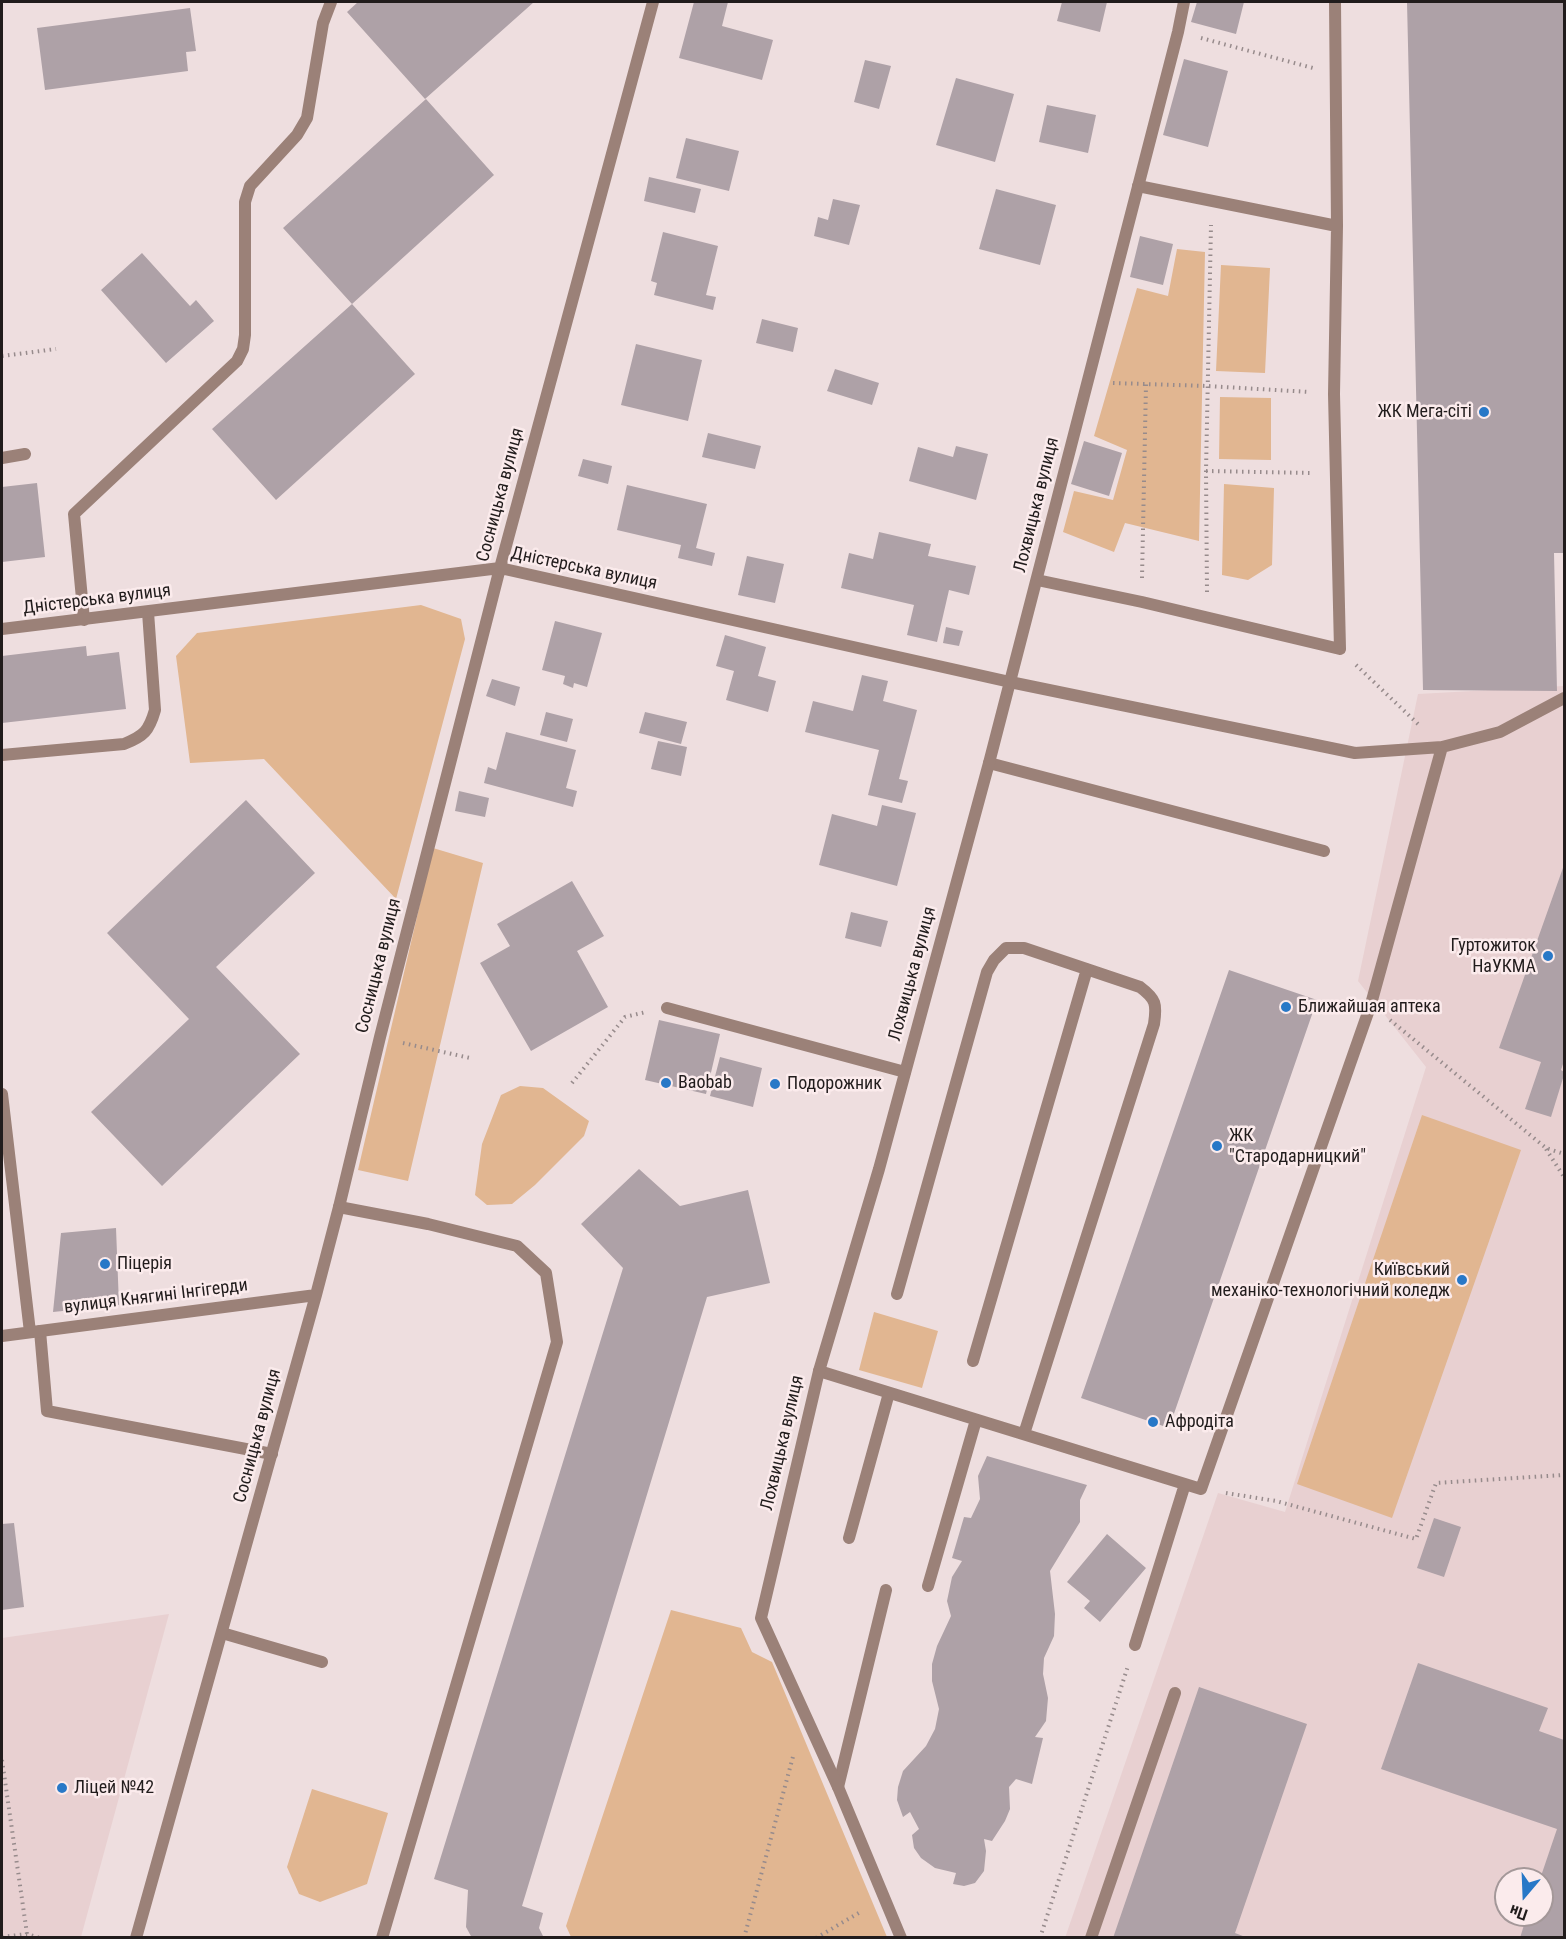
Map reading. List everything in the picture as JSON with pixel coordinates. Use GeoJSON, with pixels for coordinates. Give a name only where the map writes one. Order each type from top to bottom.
{"type":"FeatureCollection","features":[{"type":"Feature","properties":{"kind":"street"},"geometry":{"type":"LineString","coordinates":[[84,620],[74,514],[237,361],[243,349],[245,335],[245,202],[250,186],[303,127],[310,103],[323,23],[331,2]]}},
{"type":"Feature","properties":{"kind":"street","name":"Сосницька вулиця"},"geometry":{"type":"LineString","coordinates":[[136,1938],[316,1295],[500,568],[653,2]]}},
{"type":"Feature","properties":{"kind":"street","name":"Лохвицька вулиця"},"geometry":{"type":"LineString","coordinates":[[901,1938],[838,1787],[761,1618],[819,1371],[905,1072],[1010,682],[1184,2]]}},
{"type":"Feature","properties":{"kind":"street"},"geometry":{"type":"LineString","coordinates":[[1037,580],[1142,602],[1340,649],[1334,394],[1337,226],[1335,2]]}},
{"type":"Feature","properties":{"kind":"street"},"geometry":{"type":"LineString","coordinates":[[1138,186],[1337,226]]}},
{"type":"Feature","properties":{"kind":"street"},"geometry":{"type":"LineString","coordinates":[[2,458],[25,454]]}},
{"type":"Feature","properties":{"kind":"street","name":"Дністерська вулиця"},"geometry":{"type":"LineString","coordinates":[[2,629],[500,568],[1010,682],[1354,753],[1442,747],[1500,732],[1564,698]]}},
{"type":"Feature","properties":{"kind":"street"},"geometry":{"type":"LineString","coordinates":[[2,755],[124,744],[141,738],[151,725],[155,710],[148,612]]}},
{"type":"Feature","properties":{"kind":"street"},"geometry":{"type":"LineString","coordinates":[[819,1371],[1201,1489],[1371,1004],[1442,747]]}},
{"type":"Feature","properties":{"kind":"street"},"geometry":{"type":"LineString","coordinates":[[988,763],[1324,851]]}},
{"type":"Feature","properties":{"kind":"street"},"geometry":{"type":"LineString","coordinates":[[897,1294],[987,972],[994,960],[1006,948],[1024,948],[1140,987],[1152,996],[1156,1009],[1154,1024],[1024,1434]]}},
{"type":"Feature","properties":{"kind":"street"},"geometry":{"type":"LineString","coordinates":[[973,1361],[1087,969]]}},
{"type":"Feature","properties":{"kind":"street"},"geometry":{"type":"LineString","coordinates":[[667,1008],[905,1072]]}},
{"type":"Feature","properties":{"kind":"street"},"geometry":{"type":"LineString","coordinates":[[2,1094],[47,1411],[272,1454]]}},
{"type":"Feature","properties":{"kind":"street"},"geometry":{"type":"LineString","coordinates":[[339,1207],[428,1224],[517,1246],[546,1273],[557,1342],[382,1938]]}},
{"type":"Feature","properties":{"kind":"street","name":"вулиця Княгині Інгігерди"},"geometry":{"type":"LineString","coordinates":[[2,1336],[316,1295]]}},
{"type":"Feature","properties":{"kind":"street"},"geometry":{"type":"LineString","coordinates":[[849,1538],[889,1393]]}},
{"type":"Feature","properties":{"kind":"street"},"geometry":{"type":"LineString","coordinates":[[928,1586],[976,1420]]}},
{"type":"Feature","properties":{"kind":"street"},"geometry":{"type":"LineString","coordinates":[[1135,1645],[1185,1484]]}},
{"type":"Feature","properties":{"kind":"street"},"geometry":{"type":"LineString","coordinates":[[838,1787],[886,1590]]}},
{"type":"Feature","properties":{"kind":"street"},"geometry":{"type":"LineString","coordinates":[[222,1633],[322,1662]]}},
{"type":"Feature","properties":{"kind":"street"},"geometry":{"type":"LineString","coordinates":[[1091,1938],[1175,1693]]}},
{"type":"Feature","properties":{"kind":"path"},"geometry":{"type":"LineString","coordinates":[[1178,32],[1336,75]]}},
{"type":"Feature","properties":{"kind":"path"},"geometry":{"type":"LineString","coordinates":[[1207,617],[1207,386],[1212,201]]}},
{"type":"Feature","properties":{"kind":"path"},"geometry":{"type":"LineString","coordinates":[[2,356],[56,349]]}},
{"type":"Feature","properties":{"kind":"path"},"geometry":{"type":"LineString","coordinates":[[1087,382],[1207,386],[1334,394]]}},
{"type":"Feature","properties":{"kind":"path"},"geometry":{"type":"LineString","coordinates":[[1142,602],[1146,384]]}},
{"type":"Feature","properties":{"kind":"path"},"geometry":{"type":"LineString","coordinates":[[1206,471],[1336,473]]}},
{"type":"Feature","properties":{"kind":"path"},"geometry":{"type":"LineString","coordinates":[[1340,649],[1442,747]]}},
{"type":"Feature","properties":{"kind":"path"},"geometry":{"type":"LineString","coordinates":[[1371,1004],[1546,1148],[1564,1177]]}},
{"type":"Feature","properties":{"kind":"path"},"geometry":{"type":"LineString","coordinates":[[573,1083],[625,1017],[667,1008]]}},
{"type":"Feature","properties":{"kind":"path"},"geometry":{"type":"LineString","coordinates":[[380,1037],[470,1058]]}},
{"type":"Feature","properties":{"kind":"path"},"geometry":{"type":"LineString","coordinates":[[1546,1148],[1564,1154]]}},
{"type":"Feature","properties":{"kind":"path"},"geometry":{"type":"LineString","coordinates":[[1201,1489],[1276,1501],[1416,1539],[1436,1483],[1564,1475]]}},
{"type":"Feature","properties":{"kind":"path"},"geometry":{"type":"LineString","coordinates":[[1040,1938],[1135,1645]]}},
{"type":"Feature","properties":{"kind":"path"},"geometry":{"type":"LineString","coordinates":[[744,1938],[805,1715]]}},
{"type":"Feature","properties":{"kind":"path"},"geometry":{"type":"LineString","coordinates":[[2,1760],[26,1936]]}},
{"type":"Feature","properties":{"kind":"path"},"geometry":{"type":"LineString","coordinates":[[816,1938],[884,1898]]}},
{"type":"Feature","properties":{"kind":"path"},"geometry":{"type":"LineString","coordinates":[[2,1937],[40,1938]]}},
{"type":"Feature","properties":{"kind":"shaded area"},"geometry":{"type":"Polygon","coordinates":[[[1177,249],[1205,252],[1199,541],[1125,523],[1114,552],[1063,532],[1074,491],[1113,500],[1127,450],[1094,436],[1137,288],[1168,296],[1177,249]]]}},
{"type":"Feature","properties":{"kind":"shaded area"},"geometry":{"type":"Polygon","coordinates":[[[1221,265],[1270,268],[1265,373],[1216,371],[1221,265]]]}},
{"type":"Feature","properties":{"kind":"shaded area"},"geometry":{"type":"Polygon","coordinates":[[[1220,397],[1271,398],[1271,460],[1219,459],[1220,397]]]}},
{"type":"Feature","properties":{"kind":"shaded area"},"geometry":{"type":"Polygon","coordinates":[[[1224,484],[1274,488],[1272,565],[1248,580],[1222,575],[1224,484]]]}},
{"type":"Feature","properties":{"kind":"shaded area"},"geometry":{"type":"Polygon","coordinates":[[[421,605],[461,619],[465,639],[396,899],[264,759],[190,763],[176,656],[197,633],[421,605]]]}},
{"type":"Feature","properties":{"kind":"shaded area","name":"Київський механіко-технологічний коледж"},"geometry":{"type":"Polygon","coordinates":[[[1564,686],[1564,1937],[1065,1938],[1218,1493],[1285,1512],[1426,1067],[1358,981],[1418,694],[1564,686]]]}},
{"type":"Feature","properties":{"kind":"shaded area"},"geometry":{"type":"Polygon","coordinates":[[[433,848],[483,863],[408,1181],[358,1170],[433,848]]]}},
{"type":"Feature","properties":{"kind":"shaded area"},"geometry":{"type":"Polygon","coordinates":[[[520,1086],[543,1088],[589,1121],[584,1136],[535,1185],[512,1204],[487,1205],[475,1195],[482,1144],[501,1095],[520,1086]]]}},
{"type":"Feature","properties":{"kind":"shaded area"},"geometry":{"type":"Polygon","coordinates":[[[1422,1115],[1521,1150],[1392,1518],[1297,1484],[1422,1115]]]}},
{"type":"Feature","properties":{"kind":"shaded area"},"geometry":{"type":"Polygon","coordinates":[[[874,1312],[938,1331],[922,1388],[859,1370],[874,1312]]]}},
{"type":"Feature","properties":{"kind":"shaded area"},"geometry":{"type":"Polygon","coordinates":[[[671,1610],[741,1628],[752,1652],[772,1662],[887,1937],[571,1937],[566,1926],[671,1610]]]}},
{"type":"Feature","properties":{"kind":"shaded area","name":"Ліцей №42"},"geometry":{"type":"Polygon","coordinates":[[[169,1614],[81,1937],[2,1937],[2,1638],[169,1614]]]}},
{"type":"Feature","properties":{"kind":"shaded area"},"geometry":{"type":"Polygon","coordinates":[[[312,1789],[388,1813],[367,1884],[320,1902],[299,1894],[287,1867],[312,1789]]]}},
{"type":"Feature","properties":{"kind":"building"},"geometry":{"type":"Polygon","coordinates":[[[358,2],[534,2],[425,99],[347,12],[358,2]]]}},
{"type":"Feature","properties":{"kind":"building"},"geometry":{"type":"Polygon","coordinates":[[[694,2],[728,2],[722,26],[773,40],[762,80],[679,58],[694,2]]]}},
{"type":"Feature","properties":{"kind":"building"},"geometry":{"type":"Polygon","coordinates":[[[1062,2],[1107,2],[1100,32],[1057,21],[1062,2]]]}},
{"type":"Feature","properties":{"kind":"building"},"geometry":{"type":"Polygon","coordinates":[[[1197,2],[1244,2],[1236,34],[1191,22],[1197,2]]]}},
{"type":"Feature","properties":{"kind":"building","name":"ЖК Мега-сіті"},"geometry":{"type":"Polygon","coordinates":[[[1407,2],[1564,2],[1564,553],[1554,553],[1557,691],[1423,690],[1407,2]]]}},
{"type":"Feature","properties":{"kind":"building"},"geometry":{"type":"Polygon","coordinates":[[[190,8],[196,51],[186,52],[188,71],[45,90],[37,28],[190,8]]]}},
{"type":"Feature","properties":{"kind":"building"},"geometry":{"type":"Polygon","coordinates":[[[1184,59],[1228,71],[1208,147],[1163,135],[1184,59]]]}},
{"type":"Feature","properties":{"kind":"building"},"geometry":{"type":"Polygon","coordinates":[[[865,60],[891,66],[879,109],[854,102],[865,60]]]}},
{"type":"Feature","properties":{"kind":"building"},"geometry":{"type":"Polygon","coordinates":[[[956,78],[1014,94],[995,162],[936,145],[956,78]]]}},
{"type":"Feature","properties":{"kind":"building"},"geometry":{"type":"Polygon","coordinates":[[[426,99],[494,175],[352,304],[283,228],[426,99]]]}},
{"type":"Feature","properties":{"kind":"building"},"geometry":{"type":"Polygon","coordinates":[[[1047,105],[1096,115],[1088,153],[1039,142],[1047,105]]]}},
{"type":"Feature","properties":{"kind":"building"},"geometry":{"type":"Polygon","coordinates":[[[686,138],[739,151],[729,191],[676,178],[686,138]]]}},
{"type":"Feature","properties":{"kind":"building"},"geometry":{"type":"Polygon","coordinates":[[[649,177],[701,189],[695,213],[644,201],[649,177]]]}},
{"type":"Feature","properties":{"kind":"building"},"geometry":{"type":"Polygon","coordinates":[[[996,189],[1056,205],[1040,265],[979,249],[996,189]]]}},
{"type":"Feature","properties":{"kind":"building"},"geometry":{"type":"Polygon","coordinates":[[[833,199],[860,205],[849,245],[814,236],[818,217],[828,220],[833,199]]]}},
{"type":"Feature","properties":{"kind":"building"},"geometry":{"type":"Polygon","coordinates":[[[663,232],[718,246],[706,295],[716,297],[713,310],[654,295],[657,283],[651,281],[663,232]]]}},
{"type":"Feature","properties":{"kind":"building"},"geometry":{"type":"Polygon","coordinates":[[[1140,236],[1173,244],[1163,285],[1130,277],[1140,236]]]}},
{"type":"Feature","properties":{"kind":"building"},"geometry":{"type":"Polygon","coordinates":[[[142,253],[190,306],[196,300],[214,321],[166,363],[101,290],[142,253]]]}},
{"type":"Feature","properties":{"kind":"building"},"geometry":{"type":"Polygon","coordinates":[[[352,304],[415,374],[276,500],[212,429],[352,304]]]}},
{"type":"Feature","properties":{"kind":"building"},"geometry":{"type":"Polygon","coordinates":[[[762,319],[798,328],[793,352],[756,343],[762,319]]]}},
{"type":"Feature","properties":{"kind":"building"},"geometry":{"type":"Polygon","coordinates":[[[636,344],[702,360],[688,421],[621,405],[636,344]]]}},
{"type":"Feature","properties":{"kind":"building"},"geometry":{"type":"Polygon","coordinates":[[[835,369],[879,383],[872,405],[827,391],[835,369]]]}},
{"type":"Feature","properties":{"kind":"building"},"geometry":{"type":"Polygon","coordinates":[[[708,433],[761,446],[755,469],[702,457],[708,433]]]}},
{"type":"Feature","properties":{"kind":"building"},"geometry":{"type":"Polygon","coordinates":[[[1084,441],[1122,453],[1109,496],[1071,484],[1084,441]]]}},
{"type":"Feature","properties":{"kind":"building"},"geometry":{"type":"Polygon","coordinates":[[[956,446],[988,454],[976,500],[909,481],[918,447],[953,457],[956,446]]]}},
{"type":"Feature","properties":{"kind":"building"},"geometry":{"type":"Polygon","coordinates":[[[583,459],[612,466],[608,484],[578,476],[583,459]]]}},
{"type":"Feature","properties":{"kind":"building"},"geometry":{"type":"Polygon","coordinates":[[[37,483],[45,557],[2,562],[2,487],[37,483]]]}},
{"type":"Feature","properties":{"kind":"building"},"geometry":{"type":"Polygon","coordinates":[[[627,485],[707,504],[696,548],[715,553],[712,566],[678,558],[681,545],[617,530],[627,485]]]}},
{"type":"Feature","properties":{"kind":"building"},"geometry":{"type":"Polygon","coordinates":[[[879,532],[931,544],[928,556],[976,566],[969,595],[949,590],[937,642],[907,635],[914,605],[841,588],[849,553],[873,559],[879,532]]]}},
{"type":"Feature","properties":{"kind":"building"},"geometry":{"type":"Polygon","coordinates":[[[747,556],[784,564],[775,603],[738,595],[747,556]]]}},
{"type":"Feature","properties":{"kind":"building"},"geometry":{"type":"Polygon","coordinates":[[[555,621],[602,633],[587,687],[574,683],[573,688],[563,684],[565,676],[542,670],[555,621]]]}},
{"type":"Feature","properties":{"kind":"building"},"geometry":{"type":"Polygon","coordinates":[[[946,627],[963,631],[959,646],[943,643],[946,627]]]}},
{"type":"Feature","properties":{"kind":"building"},"geometry":{"type":"Polygon","coordinates":[[[725,635],[766,647],[758,676],[776,681],[768,712],[726,700],[734,671],[716,666],[725,635]]]}},
{"type":"Feature","properties":{"kind":"building"},"geometry":{"type":"Polygon","coordinates":[[[86,646],[87,656],[119,652],[126,709],[2,723],[2,656],[86,646]]]}},
{"type":"Feature","properties":{"kind":"building"},"geometry":{"type":"Polygon","coordinates":[[[862,675],[888,681],[883,701],[917,710],[899,779],[908,781],[902,803],[868,795],[879,750],[805,732],[813,701],[853,711],[862,675]]]}},
{"type":"Feature","properties":{"kind":"building"},"geometry":{"type":"Polygon","coordinates":[[[492,679],[520,687],[515,706],[486,696],[492,679]]]}},
{"type":"Feature","properties":{"kind":"building"},"geometry":{"type":"Polygon","coordinates":[[[546,712],[573,719],[567,742],[540,735],[546,712]]]}},
{"type":"Feature","properties":{"kind":"building"},"geometry":{"type":"Polygon","coordinates":[[[645,712],[687,722],[681,744],[639,733],[645,712]]]}},
{"type":"Feature","properties":{"kind":"building"},"geometry":{"type":"Polygon","coordinates":[[[506,732],[576,750],[566,788],[577,791],[573,807],[484,783],[488,767],[496,770],[506,732]]]}},
{"type":"Feature","properties":{"kind":"building"},"geometry":{"type":"Polygon","coordinates":[[[658,741],[687,747],[681,776],[651,769],[658,741]]]}},
{"type":"Feature","properties":{"kind":"building"},"geometry":{"type":"Polygon","coordinates":[[[459,791],[489,798],[485,817],[455,811],[459,791]]]}},
{"type":"Feature","properties":{"kind":"building"},"geometry":{"type":"Polygon","coordinates":[[[246,800],[315,873],[216,967],[300,1054],[162,1186],[91,1112],[189,1019],[107,933],[246,800]]]}},
{"type":"Feature","properties":{"kind":"building"},"geometry":{"type":"Polygon","coordinates":[[[882,805],[916,813],[897,886],[819,865],[832,814],[877,826],[882,805]]]}},
{"type":"Feature","properties":{"kind":"building","name":"Гуртожиток НаУКМА"},"geometry":{"type":"Polygon","coordinates":[[[1564,865],[1564,1061],[1561,1070],[1564,1075],[1551,1117],[1525,1109],[1541,1062],[1499,1048],[1564,865]]]}},
{"type":"Feature","properties":{"kind":"building"},"geometry":{"type":"Polygon","coordinates":[[[572,881],[604,936],[577,951],[608,1007],[531,1051],[480,963],[510,946],[497,924],[572,881]]]}},
{"type":"Feature","properties":{"kind":"building"},"geometry":{"type":"Polygon","coordinates":[[[851,912],[888,921],[881,947],[845,938],[851,912]]]}},
{"type":"Feature","properties":{"kind":"building","name":"ЖК \"Стародарницкий\""},"geometry":{"type":"Polygon","coordinates":[[[1229,970],[1317,1000],[1169,1428],[1081,1398],[1229,970]]]}},
{"type":"Feature","properties":{"kind":"building"},"geometry":{"type":"Polygon","coordinates":[[[659,1020],[720,1034],[706,1094],[645,1080],[659,1020]]]}},
{"type":"Feature","properties":{"kind":"building"},"geometry":{"type":"Polygon","coordinates":[[[720,1057],[762,1068],[753,1107],[710,1096],[720,1057]]]}},
{"type":"Feature","properties":{"kind":"building"},"geometry":{"type":"Polygon","coordinates":[[[639,1169],[680,1206],[748,1190],[770,1283],[707,1297],[522,1906],[543,1913],[539,1928],[544,1938],[472,1938],[466,1927],[468,1890],[434,1879],[623,1268],[581,1224],[639,1169]]]}},
{"type":"Feature","properties":{"kind":"building"},"geometry":{"type":"Polygon","coordinates":[[[116,1228],[119,1305],[53,1312],[61,1233],[116,1228]]]}},
{"type":"Feature","properties":{"kind":"building"},"geometry":{"type":"Polygon","coordinates":[[[987,1456],[1087,1485],[1080,1500],[1080,1522],[1050,1571],[1055,1614],[1054,1636],[1044,1658],[1043,1674],[1048,1698],[1046,1721],[1035,1737],[1043,1738],[1032,1784],[1016,1779],[1009,1787],[1010,1809],[1005,1821],[992,1841],[984,1839],[986,1851],[984,1871],[975,1883],[964,1886],[953,1884],[956,1873],[935,1868],[921,1858],[914,1848],[912,1835],[919,1829],[910,1812],[903,1817],[897,1800],[903,1771],[926,1746],[935,1729],[939,1709],[932,1681],[932,1664],[937,1646],[951,1616],[947,1601],[952,1577],[962,1561],[952,1558],[964,1517],[971,1518],[980,1499],[978,1476],[987,1456]]]}},
{"type":"Feature","properties":{"kind":"building"},"geometry":{"type":"Polygon","coordinates":[[[1434,1518],[1461,1527],[1444,1577],[1417,1568],[1434,1518]]]}},
{"type":"Feature","properties":{"kind":"building"},"geometry":{"type":"Polygon","coordinates":[[[14,1523],[24,1607],[2,1610],[2,1524],[14,1523]]]}},
{"type":"Feature","properties":{"kind":"building"},"geometry":{"type":"Polygon","coordinates":[[[1107,1534],[1146,1568],[1100,1622],[1084,1608],[1090,1601],[1067,1582],[1107,1534]]]}},
{"type":"Feature","properties":{"kind":"building"},"geometry":{"type":"Polygon","coordinates":[[[1418,1663],[1548,1708],[1539,1731],[1564,1740],[1564,1938],[1520,1938],[1523,1927],[1554,1927],[1554,1867],[1544,1867],[1557,1829],[1381,1769],[1418,1663]]]}},
{"type":"Feature","properties":{"kind":"building"},"geometry":{"type":"Polygon","coordinates":[[[1199,1687],[1307,1724],[1235,1933],[1248,1938],[1113,1938],[1199,1687]]]}},
{"type":"Feature","properties":{"kind":"place","name":"ЖК Мега-сіті"},"geometry":{"type":"Point","coordinates":[1484,412]}},
{"type":"Feature","properties":{"kind":"place","name":"Гуртожиток НаУКМА"},"geometry":{"type":"Point","coordinates":[1548,956]}},
{"type":"Feature","properties":{"kind":"place","name":"Ближайшая аптека"},"geometry":{"type":"Point","coordinates":[1286,1007]}},
{"type":"Feature","properties":{"kind":"place","name":"Baobab"},"geometry":{"type":"Point","coordinates":[666,1083]}},
{"type":"Feature","properties":{"kind":"place","name":"Подорожник"},"geometry":{"type":"Point","coordinates":[775,1084]}},
{"type":"Feature","properties":{"kind":"place","name":"ЖК \"Стародарницкий\""},"geometry":{"type":"Point","coordinates":[1217,1146]}},
{"type":"Feature","properties":{"kind":"place","name":"Піцерія"},"geometry":{"type":"Point","coordinates":[105,1264]}},
{"type":"Feature","properties":{"kind":"place","name":"Київський механіко-технологічний коледж"},"geometry":{"type":"Point","coordinates":[1462,1280]}},
{"type":"Feature","properties":{"kind":"place","name":"Афродіта"},"geometry":{"type":"Point","coordinates":[1153,1422]}},
{"type":"Feature","properties":{"kind":"place","name":"Ліцей №42"},"geometry":{"type":"Point","coordinates":[62,1788]}}]}
